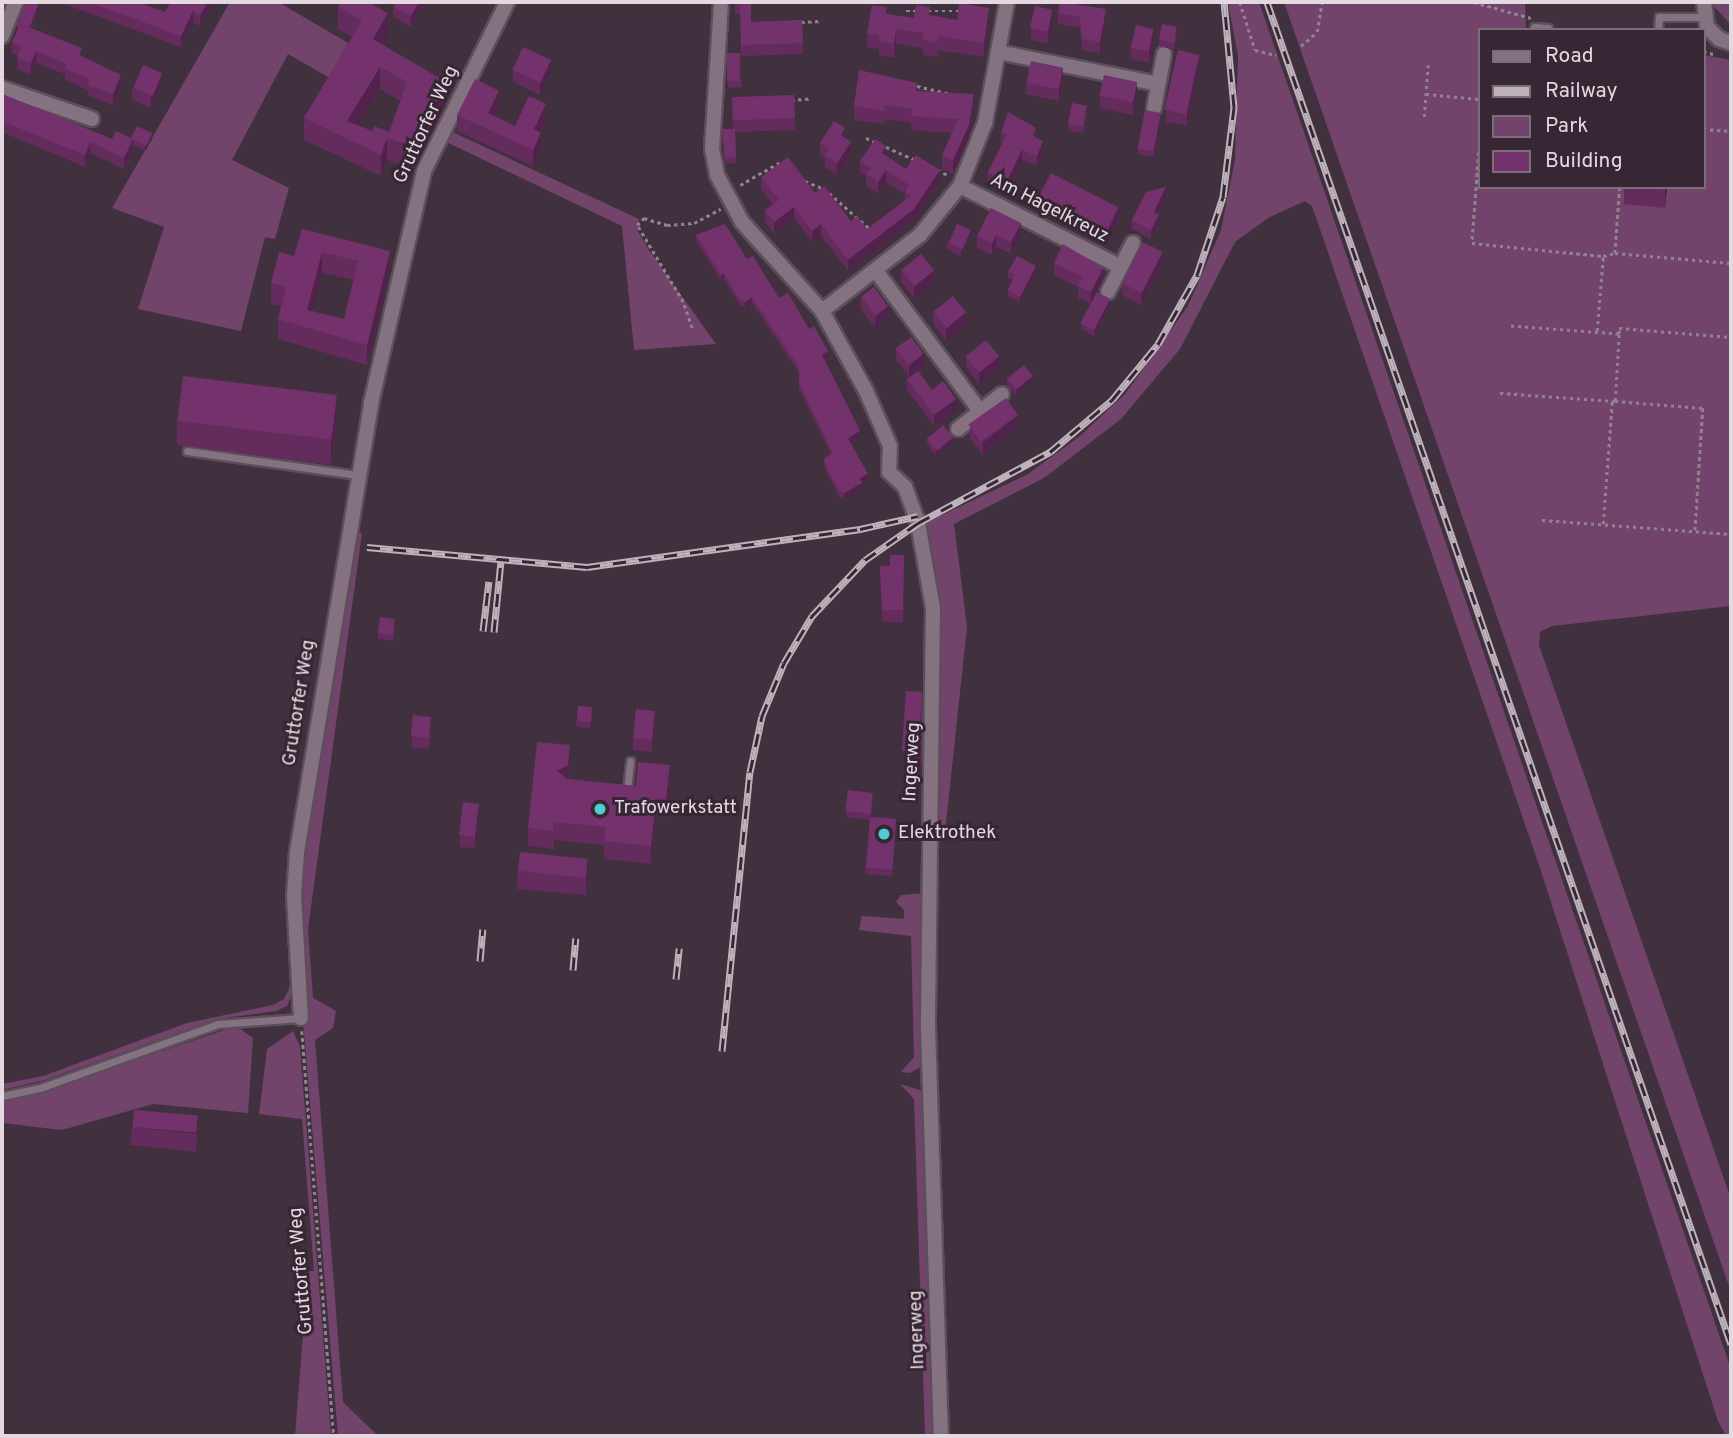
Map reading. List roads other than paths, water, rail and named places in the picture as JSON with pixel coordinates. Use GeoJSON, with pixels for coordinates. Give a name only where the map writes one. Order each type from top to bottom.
{"type":"FeatureCollection","features":[{"type":"Feature","properties":{"kind":"street"},"geometry":{"type":"LineString","coordinates":[[2,36],[16,2]]}},
{"type":"Feature","properties":{"kind":"street","name":"Gruttorfer Weg"},"geometry":{"type":"LineString","coordinates":[[301,1018],[294,896],[297,852],[357,475],[414,200],[439,138],[507,2]]}},
{"type":"Feature","properties":{"kind":"street","name":"Ingerweg"},"geometry":{"type":"LineString","coordinates":[[721,2],[712,149],[727,198],[822,311],[890,446],[890,472],[905,486],[918,523],[933,608],[928,1026],[941,1436]]}},
{"type":"Feature","properties":{"kind":"street","name":"Am Hagelkreuz"},"geometry":{"type":"LineString","coordinates":[[822,311],[920,236],[962,184],[977,150],[1007,2]]}},
{"type":"Feature","properties":{"kind":"street"},"geometry":{"type":"LineString","coordinates":[[1703,9],[1719,39],[1731,43]]}},
{"type":"Feature","properties":{"kind":"street"},"geometry":{"type":"LineString","coordinates":[[998,52],[1158,84]]}},
{"type":"Feature","properties":{"kind":"street"},"geometry":{"type":"LineString","coordinates":[[1154,108],[1164,54]]}},
{"type":"Feature","properties":{"kind":"street"},"geometry":{"type":"LineString","coordinates":[[2,88],[92,119]]}},
{"type":"Feature","properties":{"kind":"street","name":"Am Hagelkreuz"},"geometry":{"type":"LineString","coordinates":[[962,184],[1121,267]]}},
{"type":"Feature","properties":{"kind":"street","name":"Am Hagelkreuz"},"geometry":{"type":"LineString","coordinates":[[1108,292],[1133,243]]}},
{"type":"Feature","properties":{"kind":"street"},"geometry":{"type":"LineString","coordinates":[[876,271],[980,411]]}},
{"type":"Feature","properties":{"kind":"street"},"geometry":{"type":"LineString","coordinates":[[958,429],[1002,394]]}},
{"type":"Feature","properties":{"kind":"lane"},"geometry":{"type":"LineString","coordinates":[[1658,28],[1659,17],[1703,9]]}},
{"type":"Feature","properties":{"kind":"lane"},"geometry":{"type":"LineString","coordinates":[[1534,27],[1548,28]]}},
{"type":"Feature","properties":{"kind":"lane"},"geometry":{"type":"LineString","coordinates":[[187,452],[357,475]]}},
{"type":"Feature","properties":{"kind":"lane"},"geometry":{"type":"LineString","coordinates":[[614,794],[627,795],[630,761]]}},
{"type":"Feature","properties":{"kind":"lane"},"geometry":{"type":"LineString","coordinates":[[2,1096],[40,1088],[218,1024],[301,1018]]}},
{"type":"Feature","properties":{"kind":"railway"},"geometry":{"type":"LineString","coordinates":[[722,1051],[750,772],[762,716],[784,663],[812,616],[865,560],[918,523],[1050,452],[1112,400],[1158,344],[1197,275],[1223,197],[1234,107],[1224,2]]}},
{"type":"Feature","properties":{"kind":"railway"},"geometry":{"type":"LineString","coordinates":[[1267,2],[1731,1344]]}},
{"type":"Feature","properties":{"kind":"railway"},"geometry":{"type":"LineString","coordinates":[[367,547],[587,567],[860,529],[918,516]]}},
{"type":"Feature","properties":{"kind":"railway"},"geometry":{"type":"LineString","coordinates":[[494,632],[501,561]]}},
{"type":"Feature","properties":{"kind":"railway"},"geometry":{"type":"LineString","coordinates":[[483,631],[489,581]]}},
{"type":"Feature","properties":{"kind":"railway"},"geometry":{"type":"LineString","coordinates":[[480,961],[483,929]]}},
{"type":"Feature","properties":{"kind":"railway"},"geometry":{"type":"LineString","coordinates":[[573,970],[576,938]]}},
{"type":"Feature","properties":{"kind":"railway"},"geometry":{"type":"LineString","coordinates":[[676,979],[679,948]]}},
{"type":"Feature","properties":{"kind":"place","name":"Trafowerkstatt"},"geometry":{"type":"Point","coordinates":[600,809]}},
{"type":"Feature","properties":{"kind":"place","name":"Elektrothek"},"geometry":{"type":"Point","coordinates":[884,834]}}]}
